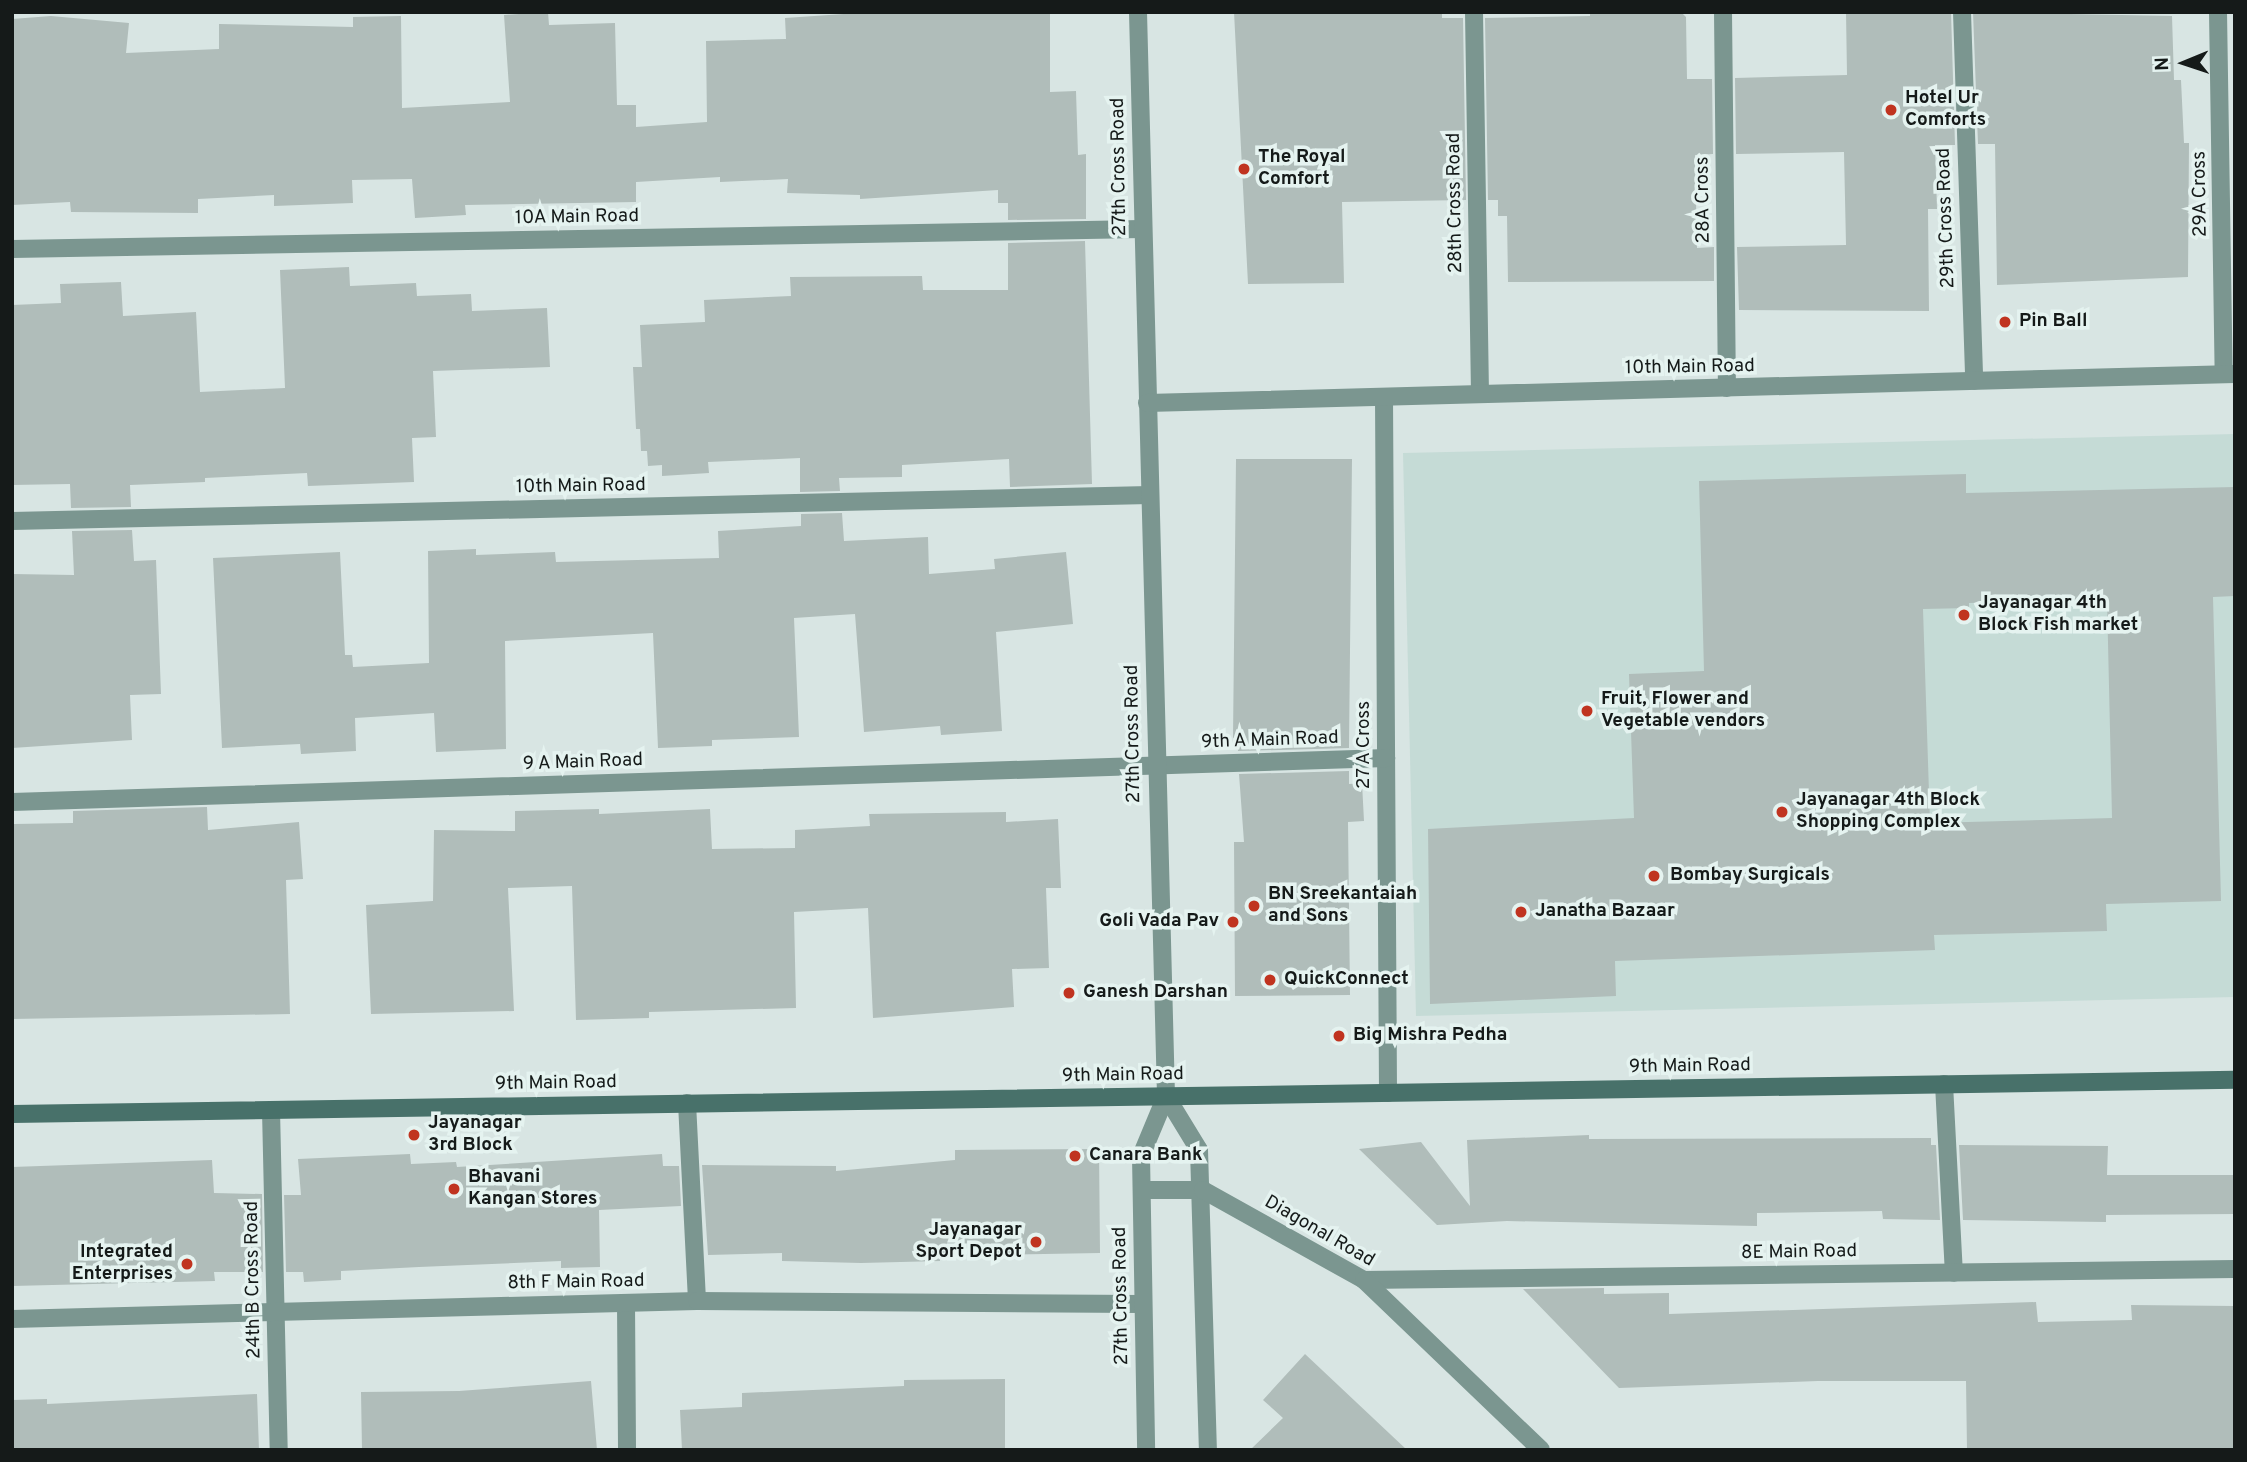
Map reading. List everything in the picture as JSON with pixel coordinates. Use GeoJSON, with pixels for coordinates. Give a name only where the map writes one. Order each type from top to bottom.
{"type":"FeatureCollection","features":[{"type":"Feature","properties":{"kind":"main road","name":"9th Main Road"},"geometry":{"type":"LineString","coordinates":[[12,1114],[2235,1080]]}},
{"type":"Feature","properties":{"kind":"street","name":"27th Cross Road"},"geometry":{"type":"LineString","coordinates":[[1138,12],[1166,1096],[1141,1156],[1141,1304],[1146,1450]]}},
{"type":"Feature","properties":{"kind":"street","name":"28th Cross Road"},"geometry":{"type":"LineString","coordinates":[[1474,12],[1480,394]]}},
{"type":"Feature","properties":{"kind":"street","name":"28A Cross"},"geometry":{"type":"LineString","coordinates":[[1723,12],[1727,388]]}},
{"type":"Feature","properties":{"kind":"street","name":"29th Cross Road"},"geometry":{"type":"LineString","coordinates":[[1962,12],[1973,381]]}},
{"type":"Feature","properties":{"kind":"street","name":"29A Cross"},"geometry":{"type":"LineString","coordinates":[[2218,12],[2230,374]]}},
{"type":"Feature","properties":{"kind":"street","name":"10A Main Road"},"geometry":{"type":"LineString","coordinates":[[12,248],[1142,229]]}},
{"type":"Feature","properties":{"kind":"street","name":"10th Main Road"},"geometry":{"type":"LineString","coordinates":[[1147,403],[2230,374]]}},
{"type":"Feature","properties":{"kind":"street","name":"27 A Cross"},"geometry":{"type":"LineString","coordinates":[[1384,397],[1388,1093]]}},
{"type":"Feature","properties":{"kind":"street","name":"10th Main Road"},"geometry":{"type":"LineString","coordinates":[[12,520],[1150,495]]}},
{"type":"Feature","properties":{"kind":"street","name":"9th A Main Road"},"geometry":{"type":"LineString","coordinates":[[1156,766],[1386,758]]}},
{"type":"Feature","properties":{"kind":"street","name":"9 A Main Road"},"geometry":{"type":"LineString","coordinates":[[12,802],[1156,766]]}},
{"type":"Feature","properties":{"kind":"street"},"geometry":{"type":"LineString","coordinates":[[1944,1084],[1954,1273]]}},
{"type":"Feature","properties":{"kind":"street"},"geometry":{"type":"LineString","coordinates":[[1166,1096],[1199,1150],[1203,1191],[1208,1450]]}},
{"type":"Feature","properties":{"kind":"street"},"geometry":{"type":"LineString","coordinates":[[687,1103],[697,1301]]}},
{"type":"Feature","properties":{"kind":"street","name":"24th B Cross Road"},"geometry":{"type":"LineString","coordinates":[[271,1110],[279,1450]]}},
{"type":"Feature","properties":{"kind":"street","name":"Diagonal Road"},"geometry":{"type":"LineString","coordinates":[[1142,1190],[1203,1191],[1364,1280],[1541,1450]]}},
{"type":"Feature","properties":{"kind":"street","name":"8E Main Road"},"geometry":{"type":"LineString","coordinates":[[1364,1280],[2235,1269]]}},
{"type":"Feature","properties":{"kind":"street","name":"8th F Main Road"},"geometry":{"type":"LineString","coordinates":[[12,1319],[697,1301],[1141,1304]]}},
{"type":"Feature","properties":{"kind":"street"},"geometry":{"type":"LineString","coordinates":[[626,1303],[627,1450]]}},
{"type":"Feature","properties":{"kind":"shaded area"},"geometry":{"type":"Polygon","coordinates":[[[2235,434],[2235,997],[1416,1016],[1403,453],[2235,434]]]}},
{"type":"Feature","properties":{"kind":"building"},"geometry":{"type":"Polygon","coordinates":[[[548,12],[549,25],[615,23],[617,105],[636,105],[636,127],[707,122],[706,41],[786,39],[785,18],[873,12],[1050,12],[1050,92],[1076,91],[1078,155],[1086,154],[1086,219],[1008,220],[1008,203],[998,203],[998,190],[860,199],[860,195],[787,193],[788,179],[720,182],[720,177],[636,182],[636,202],[465,205],[466,215],[415,218],[412,179],[352,180],[353,203],[274,206],[274,195],[198,199],[198,213],[71,212],[70,202],[12,205],[12,19],[51,16],[129,23],[126,53],[219,49],[219,24],[353,27],[353,17],[401,16],[402,108],[510,102],[504,15],[548,12]]]}},
{"type":"Feature","properties":{"kind":"building"},"geometry":{"type":"Polygon","coordinates":[[[1234,12],[1442,12],[1442,18],[1463,18],[1466,200],[1342,202],[1344,283],[1248,284],[1234,12]]]}},
{"type":"Feature","properties":{"kind":"building"},"geometry":{"type":"Polygon","coordinates":[[[1590,12],[1681,12],[1686,17],[1687,79],[1712,79],[1713,154],[1695,155],[1697,248],[1714,247],[1714,281],[1508,282],[1507,216],[1498,216],[1498,200],[1488,200],[1485,18],[1590,16],[1590,12]]]}},
{"type":"Feature","properties":{"kind":"building"},"geometry":{"type":"Polygon","coordinates":[[[1846,12],[1951,12],[1955,145],[1935,145],[1937,209],[1928,209],[1929,311],[1739,310],[1737,247],[1846,245],[1844,152],[1736,154],[1735,78],[1847,75],[1846,12]]]}},
{"type":"Feature","properties":{"kind":"building"},"geometry":{"type":"Polygon","coordinates":[[[1973,12],[2172,16],[2174,80],[2181,80],[2184,143],[2189,143],[2188,277],[1997,285],[1995,144],[1978,144],[1973,12]]]}},
{"type":"Feature","properties":{"kind":"building"},"geometry":{"type":"Polygon","coordinates":[[[1085,241],[1092,484],[1010,487],[1009,459],[902,465],[902,477],[839,478],[840,491],[800,492],[800,458],[708,462],[709,473],[662,476],[662,465],[648,466],[647,451],[641,451],[640,429],[636,429],[633,367],[642,367],[640,325],[705,322],[704,300],[791,296],[790,277],[922,276],[923,290],[1008,290],[1008,243],[1085,241]]]}},
{"type":"Feature","properties":{"kind":"building"},"geometry":{"type":"Polygon","coordinates":[[[349,267],[350,286],[416,283],[417,296],[471,294],[472,311],[547,308],[550,367],[433,371],[436,437],[412,438],[414,482],[308,486],[307,473],[205,478],[205,482],[130,485],[131,507],[71,508],[70,484],[12,485],[12,305],[61,303],[60,284],[121,282],[123,316],[196,312],[200,392],[285,388],[280,270],[349,267]]]}},
{"type":"Feature","properties":{"kind":"building"},"geometry":{"type":"Polygon","coordinates":[[[1236,459],[1352,459],[1349,748],[1238,751],[1237,738],[1233,738],[1236,459]]]}},
{"type":"Feature","properties":{"kind":"building"},"geometry":{"type":"Polygon","coordinates":[[[1966,474],[1966,493],[2235,487],[2235,596],[2213,597],[2221,901],[2106,904],[2107,931],[1934,935],[1935,950],[1615,961],[1616,996],[1430,1004],[1428,829],[1634,818],[1629,674],[1704,671],[1699,481],[1966,474]],[[2107,599],[1969,603],[1969,608],[1923,609],[1930,823],[2112,818],[2107,599]]]}},
{"type":"Feature","properties":{"kind":"building"},"geometry":{"type":"Polygon","coordinates":[[[842,513],[844,541],[928,537],[929,574],[995,569],[994,559],[1066,552],[1073,624],[996,632],[1002,731],[941,735],[940,726],[864,732],[855,614],[794,618],[799,737],[712,740],[712,746],[658,748],[653,633],[505,641],[506,749],[436,752],[434,713],[355,718],[356,751],[301,754],[300,744],[222,748],[213,558],[340,552],[345,655],[352,655],[353,667],[429,663],[428,551],[476,549],[476,555],[555,552],[556,562],[719,558],[718,531],[801,526],[801,514],[842,513]]]}},
{"type":"Feature","properties":{"kind":"building"},"geometry":{"type":"Polygon","coordinates":[[[132,530],[134,561],[156,560],[161,694],[130,695],[132,740],[12,748],[12,574],[74,575],[72,531],[132,530]]]}},
{"type":"Feature","properties":{"kind":"building"},"geometry":{"type":"Polygon","coordinates":[[[1349,771],[1349,784],[1362,783],[1364,821],[1348,822],[1350,995],[1235,996],[1234,842],[1244,842],[1239,774],[1349,771]]]}},
{"type":"Feature","properties":{"kind":"building"},"geometry":{"type":"Polygon","coordinates":[[[207,807],[208,830],[299,822],[303,879],[286,880],[290,1014],[12,1019],[14,824],[73,823],[73,811],[207,807]]]}},
{"type":"Feature","properties":{"kind":"building"},"geometry":{"type":"Polygon","coordinates":[[[599,809],[599,814],[710,809],[712,849],[795,848],[795,830],[870,826],[869,814],[1006,812],[1006,822],[1058,819],[1061,888],[1046,888],[1049,968],[1012,969],[1014,1007],[873,1018],[868,908],[794,912],[796,1008],[649,1012],[649,1018],[576,1020],[572,886],[508,888],[514,1011],[371,1014],[366,905],[433,901],[434,830],[515,831],[515,811],[599,809]]]}},
{"type":"Feature","properties":{"kind":"building"},"geometry":{"type":"Polygon","coordinates":[[[1589,1135],[1589,1139],[1931,1138],[1931,1145],[1936,1145],[1940,1220],[1883,1219],[1882,1211],[1757,1213],[1757,1226],[1507,1221],[1437,1225],[1359,1149],[1421,1142],[1470,1206],[1467,1140],[1589,1135]]]}},
{"type":"Feature","properties":{"kind":"building"},"geometry":{"type":"Polygon","coordinates":[[[1959,1145],[2108,1146],[2107,1175],[2235,1175],[2235,1214],[2106,1215],[2106,1222],[1963,1220],[1959,1145]]]}},
{"type":"Feature","properties":{"kind":"building"},"geometry":{"type":"Polygon","coordinates":[[[1099,1149],[1100,1253],[940,1256],[940,1261],[861,1263],[782,1261],[782,1253],[708,1255],[702,1165],[836,1166],[836,1171],[955,1160],[955,1150],[1099,1149]]]}},
{"type":"Feature","properties":{"kind":"building"},"geometry":{"type":"Polygon","coordinates":[[[410,1154],[411,1164],[456,1162],[457,1167],[662,1154],[663,1166],[679,1166],[681,1206],[599,1210],[600,1267],[561,1268],[561,1261],[419,1267],[341,1271],[341,1280],[304,1282],[303,1272],[286,1272],[284,1195],[301,1195],[298,1159],[410,1154]]]}},
{"type":"Feature","properties":{"kind":"building"},"geometry":{"type":"Polygon","coordinates":[[[212,1160],[214,1193],[262,1194],[263,1272],[214,1272],[215,1281],[12,1286],[12,1167],[212,1160]]]}},
{"type":"Feature","properties":{"kind":"building"},"geometry":{"type":"Polygon","coordinates":[[[1604,1288],[1604,1294],[1669,1293],[1669,1314],[2036,1302],[2038,1322],[2132,1320],[2131,1305],[2235,1306],[2235,1450],[1967,1450],[1966,1381],[1818,1381],[1619,1388],[1523,1289],[1604,1288]]]}},
{"type":"Feature","properties":{"kind":"building"},"geometry":{"type":"Polygon","coordinates":[[[1305,1354],[1407,1450],[1250,1450],[1283,1418],[1263,1400],[1305,1354]]]}},
{"type":"Feature","properties":{"kind":"building"},"geometry":{"type":"Polygon","coordinates":[[[1005,1379],[1005,1450],[682,1450],[680,1410],[742,1407],[742,1393],[904,1386],[904,1380],[1005,1379]]]}},
{"type":"Feature","properties":{"kind":"building"},"geometry":{"type":"Polygon","coordinates":[[[591,1381],[597,1450],[362,1450],[361,1392],[459,1391],[591,1381]]]}},
{"type":"Feature","properties":{"kind":"building"},"geometry":{"type":"Polygon","coordinates":[[[257,1394],[259,1450],[12,1450],[12,1400],[47,1399],[47,1404],[257,1394]]]}},
{"type":"Feature","properties":{"kind":"place","name":"Hotel Ur Comforts"},"geometry":{"type":"Point","coordinates":[1891,110]}},
{"type":"Feature","properties":{"kind":"place","name":"The Royal Comfort"},"geometry":{"type":"Point","coordinates":[1244,169]}},
{"type":"Feature","properties":{"kind":"place","name":"Pin Ball"},"geometry":{"type":"Point","coordinates":[2005,322]}},
{"type":"Feature","properties":{"kind":"place","name":"Jayanagar 4th Block Fish market"},"geometry":{"type":"Point","coordinates":[1964,615]}},
{"type":"Feature","properties":{"kind":"place","name":"Fruit, Flower and Vegetable vendors"},"geometry":{"type":"Point","coordinates":[1587,711]}},
{"type":"Feature","properties":{"kind":"place","name":"Jayanagar 4th Block Shopping Complex"},"geometry":{"type":"Point","coordinates":[1782,812]}},
{"type":"Feature","properties":{"kind":"place","name":"Bombay Surgicals"},"geometry":{"type":"Point","coordinates":[1654,876]}},
{"type":"Feature","properties":{"kind":"place","name":"BN Sreekantaiah and Sons"},"geometry":{"type":"Point","coordinates":[1254,906]}},
{"type":"Feature","properties":{"kind":"place","name":"Janatha Bazaar"},"geometry":{"type":"Point","coordinates":[1521,912]}},
{"type":"Feature","properties":{"kind":"place","name":"Goli Vada Pav"},"geometry":{"type":"Point","coordinates":[1233,922]}},
{"type":"Feature","properties":{"kind":"place","name":"QuickConnect"},"geometry":{"type":"Point","coordinates":[1270,980]}},
{"type":"Feature","properties":{"kind":"place","name":"Ganesh Darshan"},"geometry":{"type":"Point","coordinates":[1069,993]}},
{"type":"Feature","properties":{"kind":"place","name":"Big Mishra Pedha"},"geometry":{"type":"Point","coordinates":[1339,1036]}},
{"type":"Feature","properties":{"kind":"place","name":"Jayanagar 3rd Block"},"geometry":{"type":"Point","coordinates":[414,1135]}},
{"type":"Feature","properties":{"kind":"place","name":"Canara Bank"},"geometry":{"type":"Point","coordinates":[1075,1156]}},
{"type":"Feature","properties":{"kind":"place","name":"Bhavani Kangan Stores"},"geometry":{"type":"Point","coordinates":[454,1189]}},
{"type":"Feature","properties":{"kind":"place","name":"Jayanagar Sport Depot"},"geometry":{"type":"Point","coordinates":[1036,1242]}},
{"type":"Feature","properties":{"kind":"place","name":"Integrated Enterprises"},"geometry":{"type":"Point","coordinates":[187,1264]}}]}
